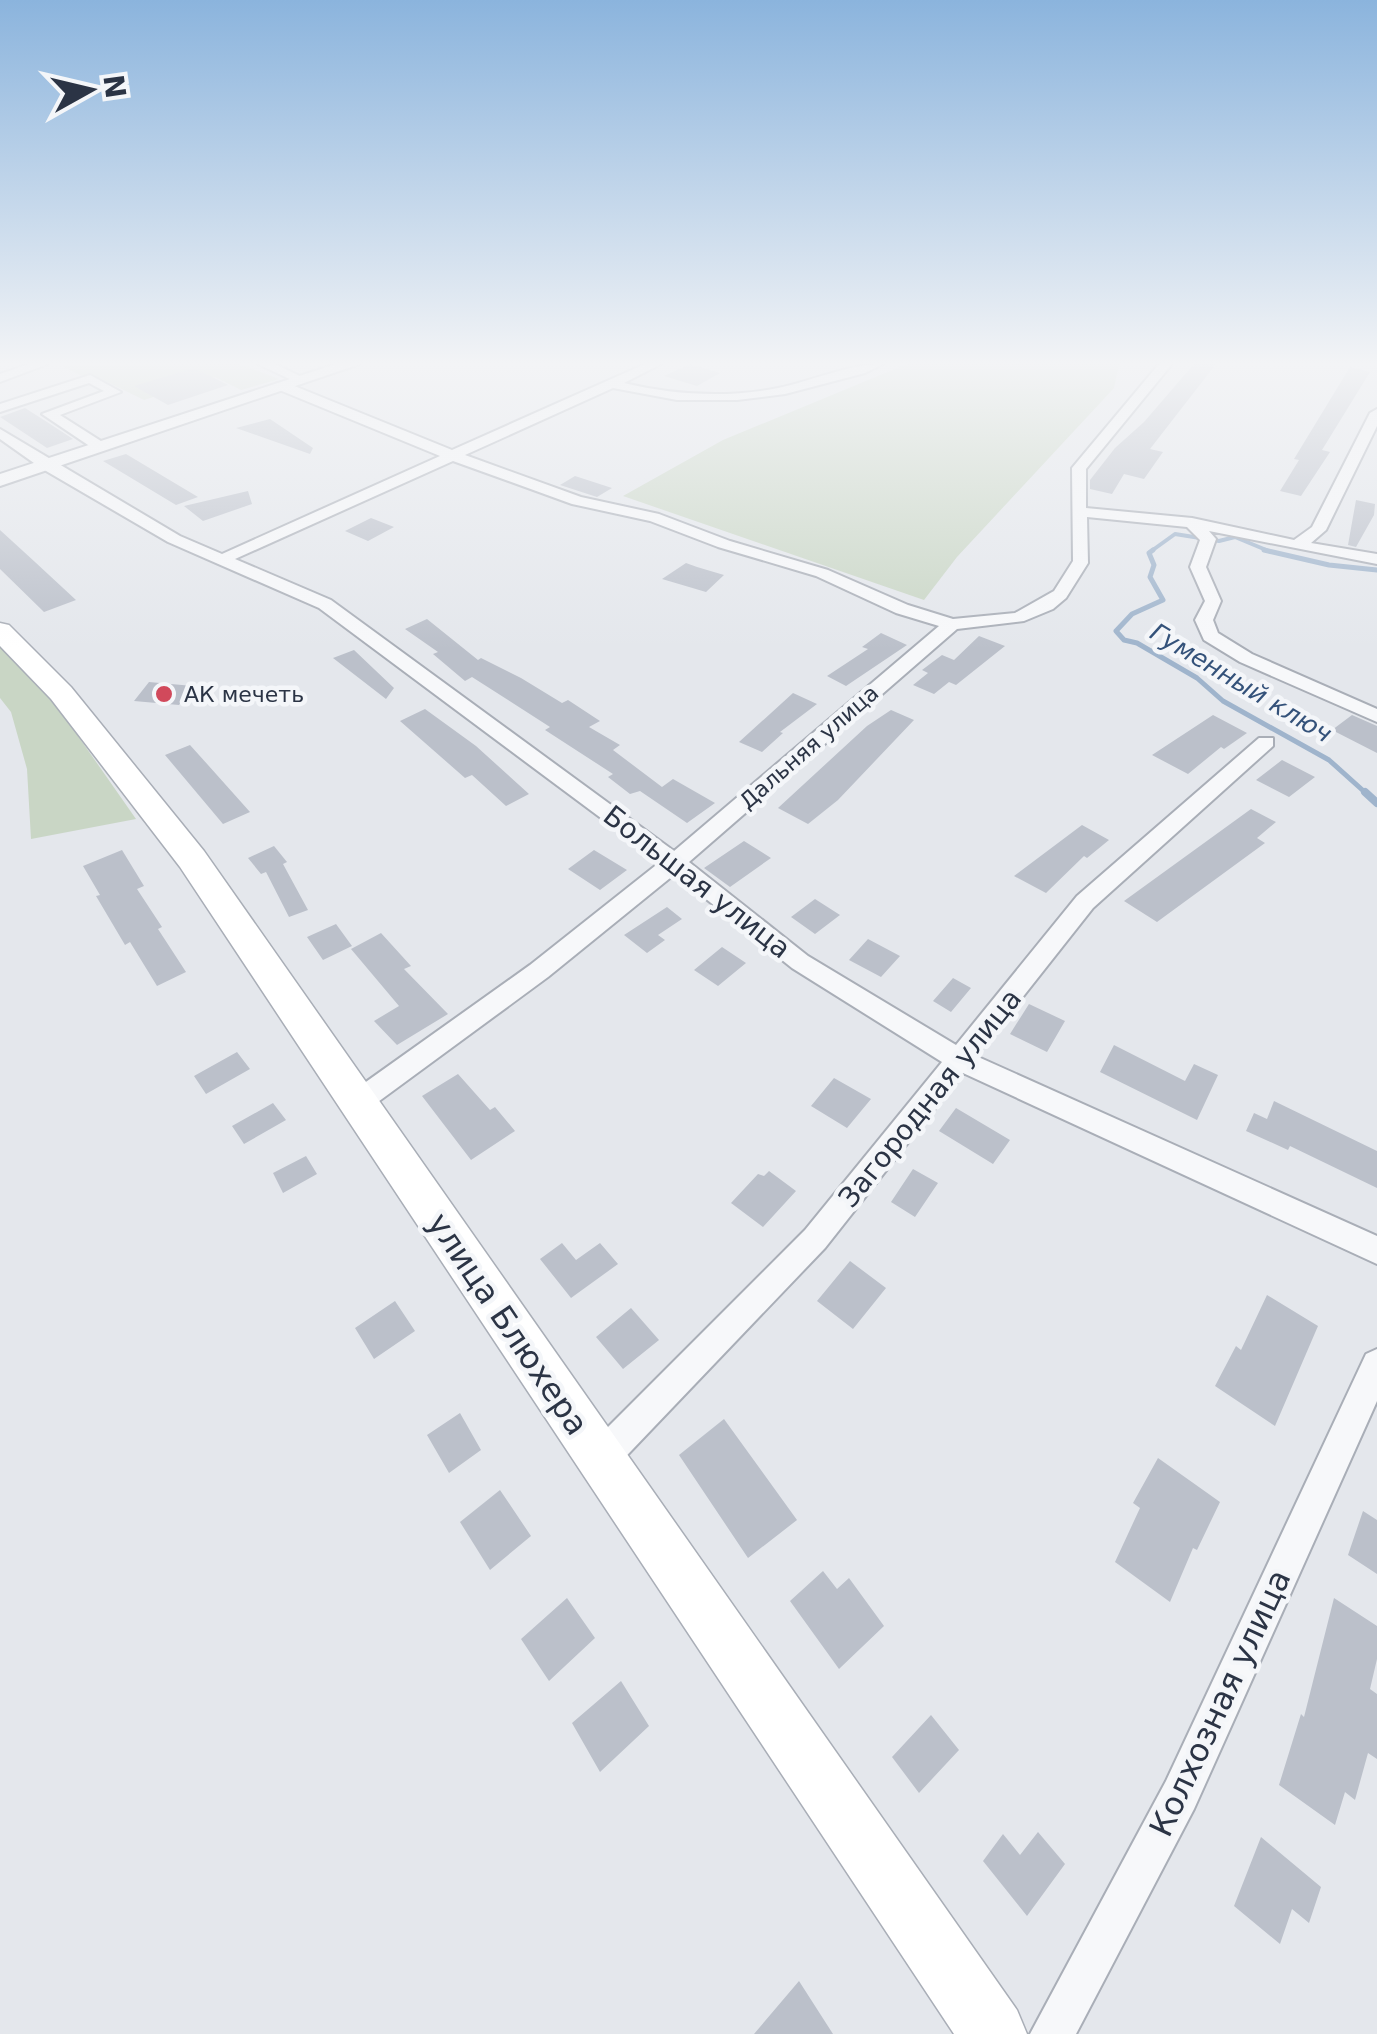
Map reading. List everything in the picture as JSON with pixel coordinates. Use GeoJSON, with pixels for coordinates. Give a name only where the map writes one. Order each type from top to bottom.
{"type":"FeatureCollection","features":[{"type":"Feature","properties":{"kind":"main road","name":"улица Блюхера"},"geometry":{"type":"LineString","coordinates":[[0,632],[61,694],[192,859],[993,2034]]}},
{"type":"Feature","properties":{"kind":"street","name":"Большая улица"},"geometry":{"type":"LineString","coordinates":[[37,459],[174,539],[326,604],[675,862],[800,962],[961,1061],[1377,1250]]}},
{"type":"Feature","properties":{"kind":"street"},"geometry":{"type":"LineString","coordinates":[[0,480],[63,459]]}},
{"type":"Feature","properties":{"kind":"street"},"geometry":{"type":"LineString","coordinates":[[223,560],[442,459]]}},
{"type":"Feature","properties":{"kind":"street"},"geometry":{"type":"LineString","coordinates":[[462,459],[577,501],[654,516],[724,544],[822,572],[902,608],[952,624],[1004,622],[1038,612],[1061,597],[1081,562],[1075,484],[1079,468],[1087,459]]}},
{"type":"Feature","properties":{"kind":"street"},"geometry":{"type":"LineString","coordinates":[[1297,544],[1318,530],[1354,459]]}},
{"type":"Feature","properties":{"kind":"street"},"geometry":{"type":"LineString","coordinates":[[1078,512],[1192,523],[1377,560]]}},
{"type":"Feature","properties":{"kind":"street"},"geometry":{"type":"LineString","coordinates":[[1192,523],[1208,539],[1198,567],[1213,601],[1204,620],[1210,636],[1246,658],[1377,716]]}},
{"type":"Feature","properties":{"kind":"street","name":"Дальняя улица"},"geometry":{"type":"LineString","coordinates":[[358,1102],[539,971],[675,862],[952,624]]}},
{"type":"Feature","properties":{"kind":"street","name":"Загородная улица"},"geometry":{"type":"LineString","coordinates":[[599,1460],[815,1239],[1085,902],[1266,742]]}},
{"type":"Feature","properties":{"kind":"street","name":"Колхозная улица"},"geometry":{"type":"LineString","coordinates":[[1052,2034],[1180,1796],[1377,1365]]}},
{"type":"Feature","properties":{"kind":"green space"},"geometry":{"type":"Polygon","coordinates":[[[689,459],[1048,459],[957,557],[924,600],[623,496],[689,459]]]}},
{"type":"Feature","properties":{"kind":"green space"},"geometry":{"type":"Polygon","coordinates":[[[0,647],[57,706],[136,819],[31,839],[27,769],[11,712],[0,698],[0,647]]]}},
{"type":"Feature","properties":{"kind":"building"},"geometry":{"type":"Polygon","coordinates":[[[134,459],[198,497],[176,505],[103,461],[134,459]]]}},
{"type":"Feature","properties":{"kind":"building"},"geometry":{"type":"Polygon","coordinates":[[[1106,459],[1158,459],[1144,479],[1124,474],[1112,494],[1090,489],[1090,480],[1106,459]]]}},
{"type":"Feature","properties":{"kind":"building"},"geometry":{"type":"Polygon","coordinates":[[[1294,459],[1325,459],[1301,496],[1280,491],[1299,460],[1294,459]]]}},
{"type":"Feature","properties":{"kind":"building"},"geometry":{"type":"Polygon","coordinates":[[[575,476],[612,488],[597,497],[560,485],[575,476]]]}},
{"type":"Feature","properties":{"kind":"building"},"geometry":{"type":"Polygon","coordinates":[[[248,491],[252,504],[203,521],[184,506],[248,491]]]}},
{"type":"Feature","properties":{"kind":"building"},"geometry":{"type":"Polygon","coordinates":[[[1356,500],[1375,504],[1374,515],[1356,547],[1348,545],[1356,500]]]}},
{"type":"Feature","properties":{"kind":"building"},"geometry":{"type":"Polygon","coordinates":[[[371,518],[394,527],[368,541],[345,531],[371,518]]]}},
{"type":"Feature","properties":{"kind":"building"},"geometry":{"type":"Polygon","coordinates":[[[0,530],[76,600],[44,612],[0,569],[0,530]]]}},
{"type":"Feature","properties":{"kind":"building"},"geometry":{"type":"Polygon","coordinates":[[[686,563],[724,575],[706,592],[662,579],[686,563]]]}},
{"type":"Feature","properties":{"kind":"building"},"geometry":{"type":"Polygon","coordinates":[[[427,619],[478,660],[481,658],[521,678],[562,703],[568,700],[600,721],[589,727],[620,745],[613,750],[662,787],[673,779],[715,803],[687,823],[640,791],[630,794],[608,777],[613,774],[545,730],[550,727],[472,677],[465,681],[433,654],[438,652],[405,629],[427,619]]]}},
{"type":"Feature","properties":{"kind":"building"},"geometry":{"type":"Polygon","coordinates":[[[881,633],[907,645],[846,686],[827,676],[868,649],[862,647],[881,633]]]}},
{"type":"Feature","properties":{"kind":"building"},"geometry":{"type":"Polygon","coordinates":[[[979,636],[1005,646],[956,685],[949,682],[934,694],[913,685],[928,673],[922,670],[942,655],[954,660],[979,636]]]}},
{"type":"Feature","properties":{"kind":"building"},"geometry":{"type":"Polygon","coordinates":[[[354,650],[394,688],[386,699],[333,658],[354,650]]]}},
{"type":"Feature","properties":{"kind":"building","name":"АК мечеть"},"geometry":{"type":"Polygon","coordinates":[[[149,682],[193,686],[179,705],[134,701],[149,682]]]}},
{"type":"Feature","properties":{"kind":"building"},"geometry":{"type":"Polygon","coordinates":[[[793,693],[817,704],[780,732],[783,733],[762,752],[739,742],[793,693]]]}},
{"type":"Feature","properties":{"kind":"building"},"geometry":{"type":"Polygon","coordinates":[[[425,709],[476,746],[529,794],[506,806],[472,775],[465,778],[400,721],[425,709]]]}},
{"type":"Feature","properties":{"kind":"building"},"geometry":{"type":"Polygon","coordinates":[[[891,710],[914,720],[838,800],[808,824],[778,808],[867,726],[891,710]]]}},
{"type":"Feature","properties":{"kind":"building"},"geometry":{"type":"Polygon","coordinates":[[[1213,715],[1247,733],[1224,749],[1221,747],[1188,774],[1152,755],[1213,715]]]}},
{"type":"Feature","properties":{"kind":"building"},"geometry":{"type":"Polygon","coordinates":[[[1352,715],[1377,726],[1377,753],[1332,730],[1352,715]]]}},
{"type":"Feature","properties":{"kind":"building"},"geometry":{"type":"Polygon","coordinates":[[[190,745],[250,812],[223,824],[165,755],[190,745]]]}},
{"type":"Feature","properties":{"kind":"building"},"geometry":{"type":"Polygon","coordinates":[[[1282,760],[1315,777],[1289,797],[1256,780],[1282,760]]]}},
{"type":"Feature","properties":{"kind":"building"},"geometry":{"type":"Polygon","coordinates":[[[1251,809],[1276,822],[1257,838],[1265,843],[1157,922],[1124,901],[1251,809]]]}},
{"type":"Feature","properties":{"kind":"building"},"geometry":{"type":"Polygon","coordinates":[[[1082,825],[1109,840],[1087,858],[1084,856],[1046,893],[1014,876],[1082,825]]]}},
{"type":"Feature","properties":{"kind":"building"},"geometry":{"type":"Polygon","coordinates":[[[744,841],[771,858],[730,887],[704,868],[744,841]]]}},
{"type":"Feature","properties":{"kind":"building"},"geometry":{"type":"Polygon","coordinates":[[[274,846],[287,862],[283,864],[308,910],[289,917],[266,872],[261,874],[248,858],[274,846]]]}},
{"type":"Feature","properties":{"kind":"building"},"geometry":{"type":"Polygon","coordinates":[[[122,850],[144,886],[137,889],[186,972],[157,986],[130,942],[125,945],[83,866],[122,850]]]}},
{"type":"Feature","properties":{"kind":"building"},"geometry":{"type":"Polygon","coordinates":[[[594,850],[627,870],[600,890],[568,869],[594,850]]]}},
{"type":"Feature","properties":{"kind":"building"},"geometry":{"type":"Polygon","coordinates":[[[815,899],[840,915],[815,934],[791,917],[815,899]]]}},
{"type":"Feature","properties":{"kind":"building"},"geometry":{"type":"Polygon","coordinates":[[[667,907],[682,919],[658,935],[665,940],[647,953],[624,935],[667,907]]]}},
{"type":"Feature","properties":{"kind":"building"},"geometry":{"type":"Polygon","coordinates":[[[336,924],[352,946],[323,960],[307,937],[336,924]]]}},
{"type":"Feature","properties":{"kind":"building"},"geometry":{"type":"Polygon","coordinates":[[[381,933],[411,966],[404,969],[448,1014],[397,1045],[374,1021],[399,1006],[351,949],[381,933]]]}},
{"type":"Feature","properties":{"kind":"building"},"geometry":{"type":"Polygon","coordinates":[[[868,939],[900,956],[881,977],[849,960],[868,939]]]}},
{"type":"Feature","properties":{"kind":"building"},"geometry":{"type":"Polygon","coordinates":[[[722,947],[746,963],[718,986],[694,970],[722,947]]]}},
{"type":"Feature","properties":{"kind":"building"},"geometry":{"type":"Polygon","coordinates":[[[953,978],[971,988],[951,1012],[933,1001],[953,978]]]}},
{"type":"Feature","properties":{"kind":"building"},"geometry":{"type":"Polygon","coordinates":[[[1029,1004],[1065,1021],[1047,1052],[1010,1034],[1029,1004]]]}},
{"type":"Feature","properties":{"kind":"building"},"geometry":{"type":"Polygon","coordinates":[[[1114,1045],[1185,1081],[1194,1064],[1218,1075],[1197,1120],[1100,1072],[1114,1045]]]}},
{"type":"Feature","properties":{"kind":"building"},"geometry":{"type":"Polygon","coordinates":[[[237,1052],[250,1069],[206,1094],[194,1076],[237,1052]]]}},
{"type":"Feature","properties":{"kind":"building"},"geometry":{"type":"Polygon","coordinates":[[[458,1074],[515,1131],[471,1160],[422,1096],[458,1074]]]}},
{"type":"Feature","properties":{"kind":"building"},"geometry":{"type":"Polygon","coordinates":[[[834,1078],[871,1099],[847,1128],[811,1106],[834,1078]]]}},
{"type":"Feature","properties":{"kind":"building"},"geometry":{"type":"Polygon","coordinates":[[[1274,1101],[1377,1151],[1377,1188],[1290,1146],[1288,1150],[1246,1131],[1254,1113],[1267,1119],[1274,1101]]]}},
{"type":"Feature","properties":{"kind":"building"},"geometry":{"type":"Polygon","coordinates":[[[273,1103],[286,1120],[244,1144],[232,1126],[273,1103]]]}},
{"type":"Feature","properties":{"kind":"building"},"geometry":{"type":"Polygon","coordinates":[[[956,1108],[1010,1140],[993,1164],[939,1131],[956,1108]]]}},
{"type":"Feature","properties":{"kind":"building"},"geometry":{"type":"Polygon","coordinates":[[[306,1156],[317,1174],[283,1193],[273,1173],[306,1156]]]}},
{"type":"Feature","properties":{"kind":"building"},"geometry":{"type":"Polygon","coordinates":[[[913,1169],[938,1183],[915,1217],[891,1202],[913,1169]]]}},
{"type":"Feature","properties":{"kind":"building"},"geometry":{"type":"Polygon","coordinates":[[[769,1171],[796,1191],[763,1227],[731,1203],[758,1174],[764,1176],[769,1171]]]}},
{"type":"Feature","properties":{"kind":"building"},"geometry":{"type":"Polygon","coordinates":[[[562,1243],[576,1260],[600,1243],[618,1264],[571,1298],[540,1259],[562,1243]]]}},
{"type":"Feature","properties":{"kind":"building"},"geometry":{"type":"Polygon","coordinates":[[[850,1261],[886,1288],[853,1329],[817,1301],[850,1261]]]}},
{"type":"Feature","properties":{"kind":"building"},"geometry":{"type":"Polygon","coordinates":[[[1267,1295],[1318,1326],[1275,1426],[1215,1386],[1236,1346],[1241,1350],[1267,1295]]]}},
{"type":"Feature","properties":{"kind":"building"},"geometry":{"type":"Polygon","coordinates":[[[395,1301],[415,1331],[374,1359],[355,1328],[395,1301]]]}},
{"type":"Feature","properties":{"kind":"building"},"geometry":{"type":"Polygon","coordinates":[[[631,1308],[659,1340],[623,1369],[596,1337],[631,1308]]]}},
{"type":"Feature","properties":{"kind":"building"},"geometry":{"type":"Polygon","coordinates":[[[460,1413],[481,1450],[449,1473],[427,1435],[460,1413]]]}},
{"type":"Feature","properties":{"kind":"building"},"geometry":{"type":"Polygon","coordinates":[[[724,1419],[797,1520],[748,1558],[679,1455],[724,1419]]]}},
{"type":"Feature","properties":{"kind":"building"},"geometry":{"type":"Polygon","coordinates":[[[1158,1458],[1220,1502],[1197,1550],[1193,1548],[1170,1602],[1115,1562],[1140,1508],[1133,1503],[1158,1458]]]}},
{"type":"Feature","properties":{"kind":"building"},"geometry":{"type":"Polygon","coordinates":[[[500,1490],[531,1536],[490,1570],[460,1522],[500,1490]]]}},
{"type":"Feature","properties":{"kind":"building"},"geometry":{"type":"Polygon","coordinates":[[[1363,1511],[1377,1520],[1377,1574],[1348,1555],[1363,1511]]]}},
{"type":"Feature","properties":{"kind":"building"},"geometry":{"type":"Polygon","coordinates":[[[823,1571],[837,1589],[849,1578],[884,1626],[839,1669],[790,1601],[823,1571]]]}},
{"type":"Feature","properties":{"kind":"building"},"geometry":{"type":"Polygon","coordinates":[[[567,1598],[595,1638],[549,1681],[521,1639],[567,1598]]]}},
{"type":"Feature","properties":{"kind":"building"},"geometry":{"type":"Polygon","coordinates":[[[1334,1598],[1377,1626],[1377,1659],[1370,1689],[1377,1694],[1377,1759],[1368,1753],[1355,1800],[1345,1792],[1335,1825],[1279,1785],[1301,1714],[1304,1717],[1334,1598]]]}},
{"type":"Feature","properties":{"kind":"building"},"geometry":{"type":"Polygon","coordinates":[[[621,1681],[649,1726],[600,1772],[572,1723],[621,1681]]]}},
{"type":"Feature","properties":{"kind":"building"},"geometry":{"type":"Polygon","coordinates":[[[931,1715],[959,1750],[919,1793],[892,1757],[931,1715]]]}},
{"type":"Feature","properties":{"kind":"building"},"geometry":{"type":"Polygon","coordinates":[[[1038,1832],[1065,1864],[1027,1916],[983,1861],[1003,1834],[1020,1855],[1038,1832]]]}},
{"type":"Feature","properties":{"kind":"building"},"geometry":{"type":"Polygon","coordinates":[[[1261,1837],[1321,1887],[1309,1923],[1292,1909],[1280,1944],[1234,1906],[1261,1837]]]}},
{"type":"Feature","properties":{"kind":"building"},"geometry":{"type":"Polygon","coordinates":[[[799,1981],[833,2034],[754,2034],[799,1981]]]}},
{"type":"Feature","properties":{"kind":"waterway","name":"Гуменный ключ"},"geometry":{"type":"LineString","coordinates":[[1150,552],[1175,534],[1219,541],[1235,537],[1269,551]]}},
{"type":"Feature","properties":{"kind":"waterway","name":"Гуменный ключ"},"geometry":{"type":"LineString","coordinates":[[1153,550],[1149,553],[1154,565],[1150,577],[1163,600],[1132,614],[1116,631],[1124,640],[1137,643],[1197,678],[1223,701],[1329,760],[1368,795]]}},
{"type":"Feature","properties":{"kind":"waterway","name":"Гуменный ключ"},"geometry":{"type":"LineString","coordinates":[[1264,550],[1269,551]]}},
{"type":"Feature","properties":{"kind":"waterway","name":"Гуменный ключ"},"geometry":{"type":"LineString","coordinates":[[1269,551],[1329,565],[1377,570]]}},
{"type":"Feature","properties":{"kind":"waterway","name":"Гуменный ключ"},"geometry":{"type":"LineString","coordinates":[[1365,792],[1377,803]]}},
{"type":"Feature","properties":{"kind":"place","name":"АК мечеть"},"geometry":{"type":"Point","coordinates":[164,694]}}]}
